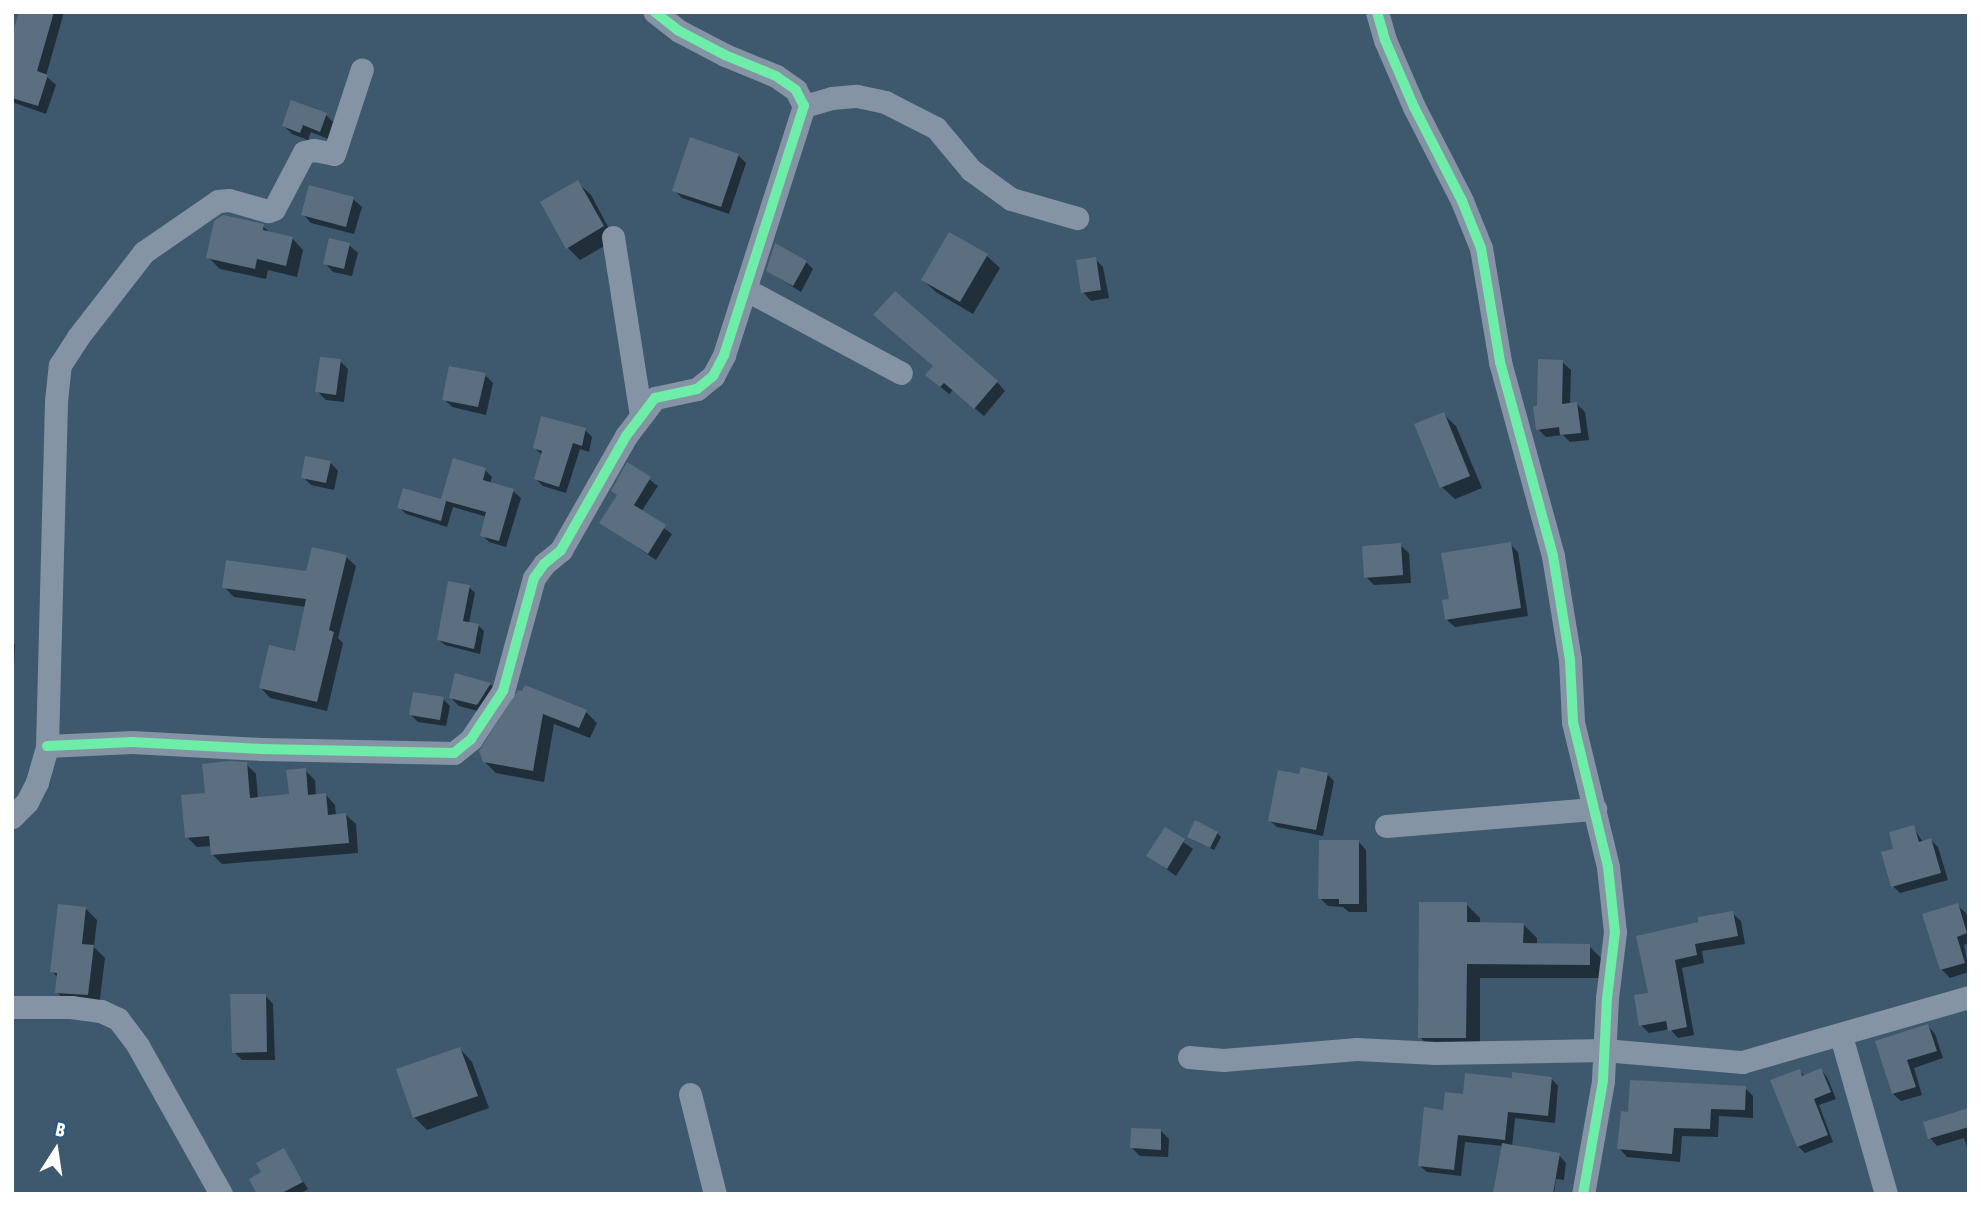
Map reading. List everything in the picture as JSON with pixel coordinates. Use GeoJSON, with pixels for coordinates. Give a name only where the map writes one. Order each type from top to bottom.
{"type":"FeatureCollection","features":[{"type":"Feature","properties":{"kind":"street"},"geometry":{"type":"LineString","coordinates":[[47,747],[132,742],[262,749],[454,753],[471,739],[503,691],[534,578],[544,564],[561,550],[641,416],[655,398],[697,389],[713,376],[745,289],[804,106],[796,90],[776,76],[725,55],[679,31],[655,12]]}},
{"type":"Feature","properties":{"kind":"street"},"geometry":{"type":"LineString","coordinates":[[1377,12],[1385,40],[1414,107],[1462,201],[1480,248],[1500,362],[1553,556],[1570,660],[1573,722],[1608,867],[1615,932],[1603,1081],[1583,1194]]}},
{"type":"Feature","properties":{"kind":"street"},"geometry":{"type":"LineString","coordinates":[[12,817],[27,802],[37,782],[47,747],[56,401],[60,365],[78,337],[144,252],[218,201],[229,200],[268,211],[274,209],[304,152],[314,150],[334,154],[362,69]]}},
{"type":"Feature","properties":{"kind":"street"},"geometry":{"type":"LineString","coordinates":[[804,106],[832,98],[858,96],[885,102],[936,128],[971,170],[1011,199],[1077,218]]}},
{"type":"Feature","properties":{"kind":"street"},"geometry":{"type":"LineString","coordinates":[[613,237],[641,416]]}},
{"type":"Feature","properties":{"kind":"street"},"geometry":{"type":"LineString","coordinates":[[745,289],[901,373]]}},
{"type":"Feature","properties":{"kind":"street"},"geometry":{"type":"LineString","coordinates":[[1387,826],[1595,810]]}},
{"type":"Feature","properties":{"kind":"street"},"geometry":{"type":"LineString","coordinates":[[1189,1057],[1223,1060],[1357,1049],[1435,1053],[1604,1050],[1742,1062],[1841,1036],[1969,997]]}},
{"type":"Feature","properties":{"kind":"street"},"geometry":{"type":"LineString","coordinates":[[12,1007],[71,1007],[101,1011],[118,1019],[138,1046],[221,1194]]}},
{"type":"Feature","properties":{"kind":"street"},"geometry":{"type":"LineString","coordinates":[[1841,1036],[1886,1194]]}},
{"type":"Feature","properties":{"kind":"street"},"geometry":{"type":"LineString","coordinates":[[690,1094],[715,1194]]}},
{"type":"Feature","properties":{"kind":"building"},"geometry":{"type":"Polygon","coordinates":[[[19,12],[54,12],[37,71],[48,75],[38,106],[12,98],[12,35],[19,12]]]}},
{"type":"Feature","properties":{"kind":"building"},"geometry":{"type":"Polygon","coordinates":[[[291,100],[327,113],[320,132],[303,125],[300,133],[282,126],[291,100]]]}},
{"type":"Feature","properties":{"kind":"building"},"geometry":{"type":"Polygon","coordinates":[[[690,137],[739,154],[721,207],[672,191],[690,137]]]}},
{"type":"Feature","properties":{"kind":"building"},"geometry":{"type":"Polygon","coordinates":[[[578,180],[604,226],[566,249],[540,202],[578,180]]]}},
{"type":"Feature","properties":{"kind":"building"},"geometry":{"type":"Polygon","coordinates":[[[309,185],[354,197],[346,227],[301,215],[309,185]]]}},
{"type":"Feature","properties":{"kind":"building"},"geometry":{"type":"Polygon","coordinates":[[[223,215],[264,224],[263,230],[293,237],[286,266],[257,259],[255,269],[206,258],[214,221],[223,215]]]}},
{"type":"Feature","properties":{"kind":"building"},"geometry":{"type":"Polygon","coordinates":[[[949,232],[988,254],[960,302],[921,280],[949,232]]]}},
{"type":"Feature","properties":{"kind":"building"},"geometry":{"type":"Polygon","coordinates":[[[329,238],[350,243],[344,269],[323,264],[329,238]]]}},
{"type":"Feature","properties":{"kind":"building"},"geometry":{"type":"Polygon","coordinates":[[[775,243],[807,261],[793,286],[766,271],[775,243]]]}},
{"type":"Feature","properties":{"kind":"building"},"geometry":{"type":"Polygon","coordinates":[[[1096,257],[1101,290],[1081,293],[1076,260],[1096,257]]]}},
{"type":"Feature","properties":{"kind":"building"},"geometry":{"type":"Polygon","coordinates":[[[895,291],[998,381],[974,409],[944,383],[940,387],[925,375],[933,366],[873,315],[895,291]]]}},
{"type":"Feature","properties":{"kind":"building"},"geometry":{"type":"Polygon","coordinates":[[[320,357],[341,359],[336,395],[315,392],[320,357]]]}},
{"type":"Feature","properties":{"kind":"building"},"geometry":{"type":"Polygon","coordinates":[[[1538,359],[1563,360],[1562,404],[1577,402],[1581,433],[1560,435],[1559,427],[1536,430],[1533,406],[1537,406],[1538,359]]]}},
{"type":"Feature","properties":{"kind":"building"},"geometry":{"type":"Polygon","coordinates":[[[449,366],[486,373],[478,407],[442,400],[449,366]]]}},
{"type":"Feature","properties":{"kind":"building"},"geometry":{"type":"Polygon","coordinates":[[[1444,412],[1470,476],[1440,488],[1414,424],[1444,412]]]}},
{"type":"Feature","properties":{"kind":"building"},"geometry":{"type":"Polygon","coordinates":[[[541,416],[586,428],[582,446],[573,443],[559,487],[534,479],[542,451],[533,448],[541,416]]]}},
{"type":"Feature","properties":{"kind":"building"},"geometry":{"type":"Polygon","coordinates":[[[305,456],[331,461],[326,483],[301,478],[305,456]]]}},
{"type":"Feature","properties":{"kind":"building"},"geometry":{"type":"Polygon","coordinates":[[[453,458],[486,468],[483,480],[514,489],[499,541],[480,536],[486,512],[446,501],[441,521],[397,508],[403,488],[441,499],[453,458]]]}},
{"type":"Feature","properties":{"kind":"building"},"geometry":{"type":"Polygon","coordinates":[[[627,462],[651,477],[634,505],[666,525],[648,554],[599,523],[617,495],[611,491],[627,462]]]}},
{"type":"Feature","properties":{"kind":"building"},"geometry":{"type":"Polygon","coordinates":[[[1511,542],[1521,608],[1445,620],[1442,600],[1449,599],[1441,553],[1511,542]]]}},
{"type":"Feature","properties":{"kind":"building"},"geometry":{"type":"Polygon","coordinates":[[[1401,543],[1403,575],[1364,578],[1362,546],[1401,543]]]}},
{"type":"Feature","properties":{"kind":"building"},"geometry":{"type":"Polygon","coordinates":[[[312,547],[347,555],[329,630],[334,632],[317,702],[259,688],[269,645],[295,651],[306,599],[222,588],[226,560],[306,571],[312,547]]]}},
{"type":"Feature","properties":{"kind":"building"},"geometry":{"type":"Polygon","coordinates":[[[448,581],[470,585],[463,621],[479,624],[474,649],[437,640],[448,581]]]}},
{"type":"Feature","properties":{"kind":"building"},"geometry":{"type":"Polygon","coordinates":[[[455,673],[491,683],[477,705],[449,698],[455,673]]]}},
{"type":"Feature","properties":{"kind":"building"},"geometry":{"type":"Polygon","coordinates":[[[525,685],[587,710],[579,728],[543,714],[533,771],[483,762],[479,751],[518,690],[522,691],[525,685]]]}},
{"type":"Feature","properties":{"kind":"building"},"geometry":{"type":"Polygon","coordinates":[[[413,692],[444,697],[440,720],[409,715],[413,692]]]}},
{"type":"Feature","properties":{"kind":"building"},"geometry":{"type":"Polygon","coordinates":[[[247,762],[250,798],[289,794],[286,770],[306,768],[308,795],[326,793],[328,815],[346,813],[349,843],[211,855],[209,836],[185,838],[181,795],[205,793],[202,764],[247,762]]]}},
{"type":"Feature","properties":{"kind":"building"},"geometry":{"type":"Polygon","coordinates":[[[1301,767],[1328,773],[1316,830],[1268,821],[1278,770],[1299,774],[1301,767]]]}},
{"type":"Feature","properties":{"kind":"building"},"geometry":{"type":"Polygon","coordinates":[[[1195,820],[1218,832],[1210,848],[1187,837],[1195,820]]]}},
{"type":"Feature","properties":{"kind":"building"},"geometry":{"type":"Polygon","coordinates":[[[1914,825],[1919,842],[1931,838],[1941,873],[1891,887],[1881,852],[1893,849],[1889,832],[1914,825]]]}},
{"type":"Feature","properties":{"kind":"building"},"geometry":{"type":"Polygon","coordinates":[[[1165,827],[1185,839],[1167,869],[1146,856],[1165,827]]]}},
{"type":"Feature","properties":{"kind":"building"},"geometry":{"type":"Polygon","coordinates":[[[1319,840],[1359,840],[1359,904],[1339,904],[1339,899],[1318,899],[1319,840]]]}},
{"type":"Feature","properties":{"kind":"building"},"geometry":{"type":"Polygon","coordinates":[[[1419,902],[1467,902],[1467,922],[1524,923],[1523,943],[1590,944],[1590,965],[1467,964],[1466,1038],[1418,1038],[1419,902]]]}},
{"type":"Feature","properties":{"kind":"building"},"geometry":{"type":"Polygon","coordinates":[[[1958,903],[1967,933],[1957,937],[1965,963],[1940,970],[1922,914],[1958,903]]]}},
{"type":"Feature","properties":{"kind":"building"},"geometry":{"type":"Polygon","coordinates":[[[58,904],[86,907],[82,944],[94,945],[88,995],[55,993],[57,973],[50,972],[58,904]]]}},
{"type":"Feature","properties":{"kind":"building"},"geometry":{"type":"Polygon","coordinates":[[[1733,911],[1738,936],[1695,944],[1697,955],[1675,960],[1687,1027],[1668,1031],[1666,1021],[1639,1026],[1634,995],[1648,993],[1636,936],[1698,922],[1698,917],[1733,911]]]}},
{"type":"Feature","properties":{"kind":"building"},"geometry":{"type":"Polygon","coordinates":[[[230,994],[266,994],[267,1052],[232,1053],[230,994]]]}},
{"type":"Feature","properties":{"kind":"building"},"geometry":{"type":"Polygon","coordinates":[[[1928,1024],[1937,1051],[1907,1060],[1916,1087],[1892,1094],[1875,1041],[1928,1024]]]}},
{"type":"Feature","properties":{"kind":"building"},"geometry":{"type":"Polygon","coordinates":[[[460,1047],[478,1096],[413,1118],[396,1069],[460,1047]]]}},
{"type":"Feature","properties":{"kind":"building"},"geometry":{"type":"Polygon","coordinates":[[[1821,1068],[1831,1092],[1814,1099],[1828,1135],[1797,1147],[1770,1080],[1800,1069],[1802,1076],[1821,1068]]]}},
{"type":"Feature","properties":{"kind":"building"},"geometry":{"type":"Polygon","coordinates":[[[1512,1072],[1552,1077],[1548,1116],[1508,1112],[1505,1140],[1458,1135],[1454,1170],[1418,1166],[1424,1107],[1443,1110],[1445,1092],[1463,1094],[1465,1073],[1512,1078],[1512,1072]]]}},
{"type":"Feature","properties":{"kind":"building"},"geometry":{"type":"Polygon","coordinates":[[[1630,1080],[1746,1086],[1745,1110],[1711,1109],[1710,1129],[1674,1128],[1672,1154],[1617,1149],[1621,1111],[1628,1112],[1630,1080]]]}},
{"type":"Feature","properties":{"kind":"building"},"geometry":{"type":"Polygon","coordinates":[[[1969,1108],[1969,1127],[1928,1139],[1923,1122],[1969,1108]]]}},
{"type":"Feature","properties":{"kind":"building"},"geometry":{"type":"Polygon","coordinates":[[[1131,1128],[1161,1129],[1161,1150],[1130,1148],[1131,1128]]]}},
{"type":"Feature","properties":{"kind":"building"},"geometry":{"type":"Polygon","coordinates":[[[1502,1143],[1560,1153],[1553,1194],[1493,1194],[1502,1143]]]}},
{"type":"Feature","properties":{"kind":"building"},"geometry":{"type":"Polygon","coordinates":[[[284,1148],[303,1182],[280,1194],[257,1194],[249,1179],[261,1172],[256,1163],[284,1148]]]}},
{"type":"Feature","properties":{"kind":"cycle path"},"geometry":{"type":"LineString","coordinates":[[47,746],[132,742],[262,749],[454,753],[471,739],[503,691],[534,578],[544,564],[561,550],[626,436],[655,398],[697,389],[713,376],[724,355],[804,106],[796,90],[776,76],[725,55],[679,31],[655,12]]}},
{"type":"Feature","properties":{"kind":"cycle path"},"geometry":{"type":"LineString","coordinates":[[1377,12],[1385,40],[1414,107],[1462,201],[1481,248],[1500,362],[1553,556],[1570,660],[1573,722],[1608,867],[1615,932],[1607,998],[1603,1081],[1583,1194]]}}]}
